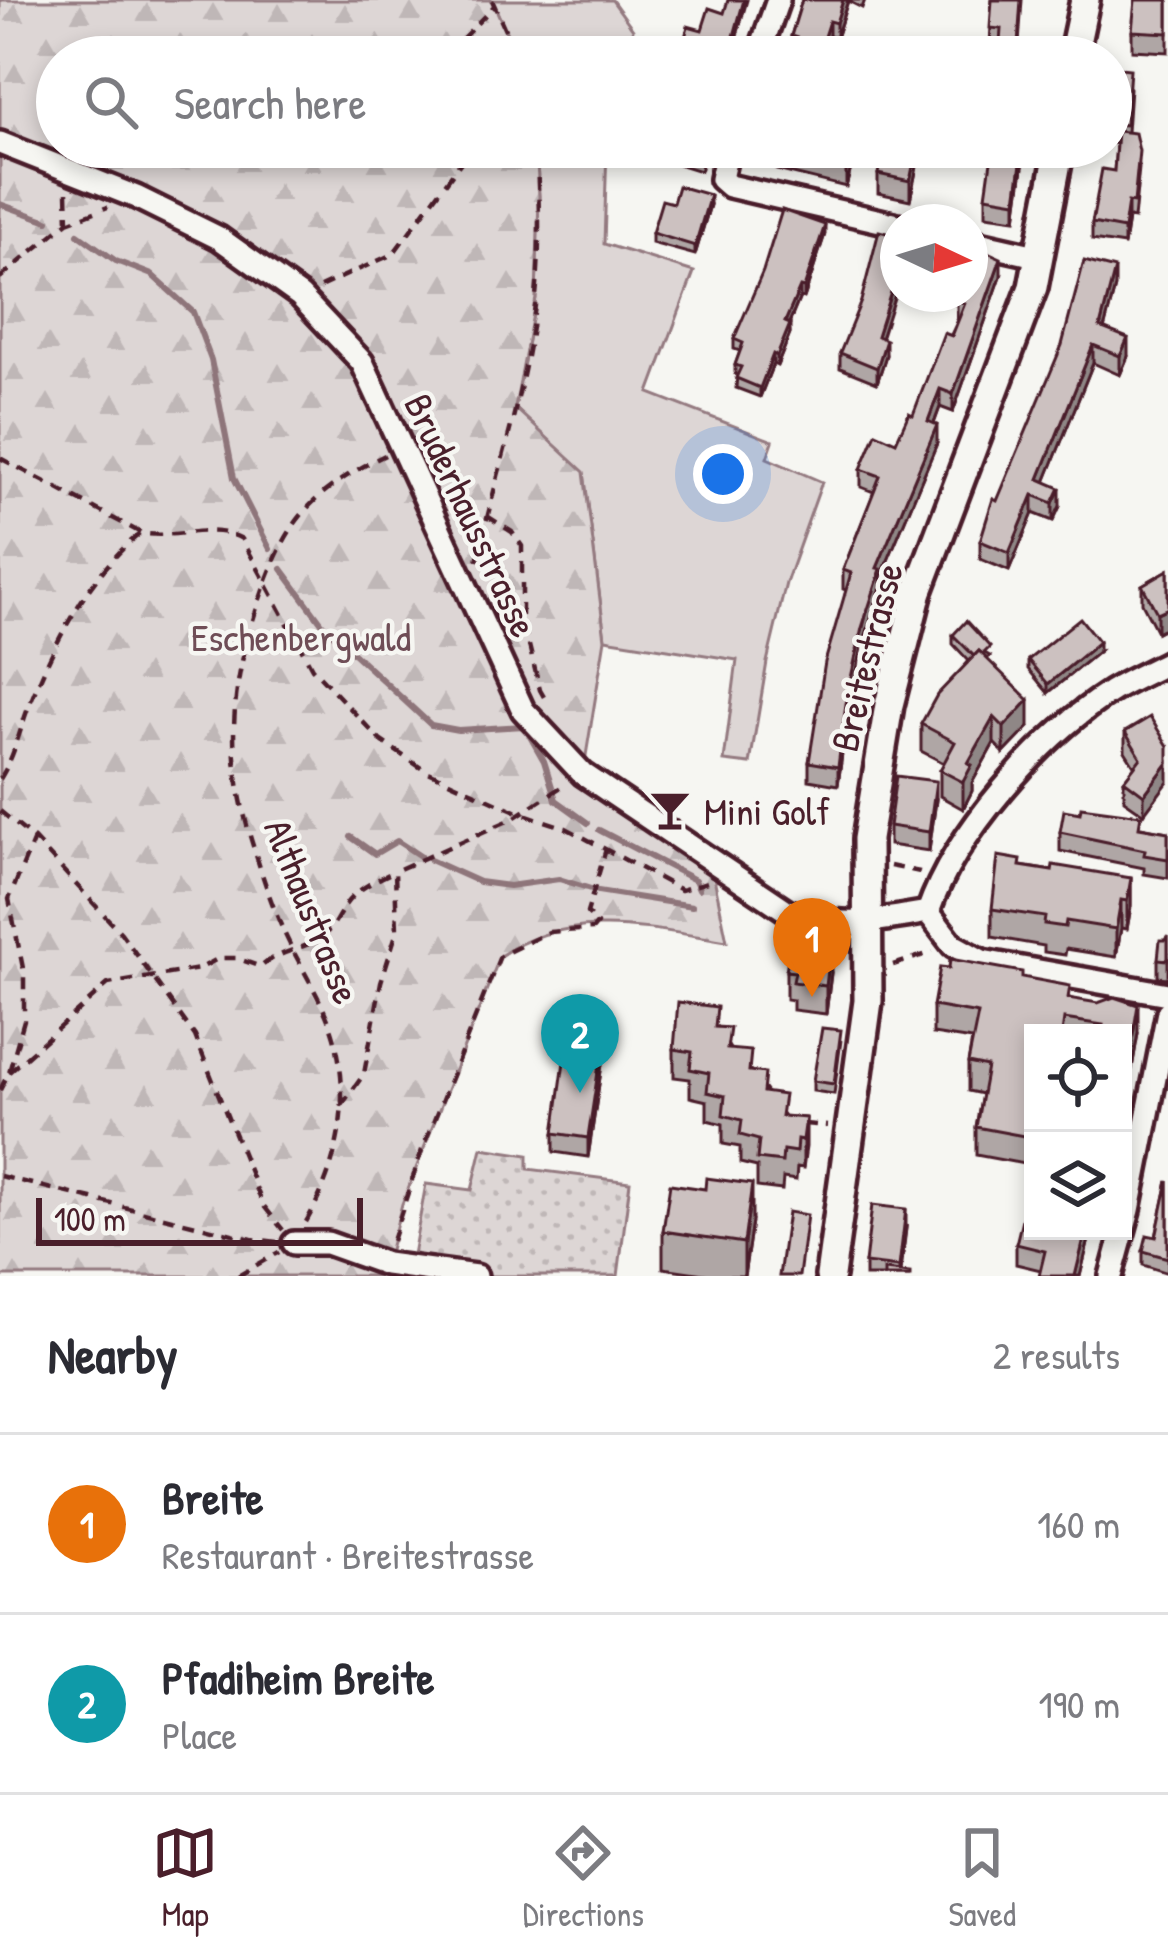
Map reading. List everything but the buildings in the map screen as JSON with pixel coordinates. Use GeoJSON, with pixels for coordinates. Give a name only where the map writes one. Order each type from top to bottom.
{"type":"FeatureCollection","features":[{"type":"Feature","properties":{"kind":"main road"},"geometry":{"type":"LineString","coordinates":[[1077,36],[1085,0]]}},
{"type":"Feature","properties":{"kind":"main road","name":"Breitestrasse"},"geometry":{"type":"LineString","coordinates":[[830,1276],[868,1001],[867,839],[904,639],[951,500],[1018,334],[1041,257],[1056,168]]}},
{"type":"Feature","properties":{"kind":"street"},"geometry":{"type":"LineString","coordinates":[[765,36],[778,0]]}},
{"type":"Feature","properties":{"kind":"street","name":"Bruderhausstrasse"},"geometry":{"type":"LineString","coordinates":[[0,143],[36,158]]}},
{"type":"Feature","properties":{"kind":"street","name":"Bruderhausstrasse"},"geometry":{"type":"LineString","coordinates":[[61,168],[136,197],[219,238],[300,296],[362,362],[524,710],[583,775],[788,911],[819,923],[866,922],[928,912]]}},
{"type":"Feature","properties":{"kind":"street"},"geometry":{"type":"LineString","coordinates":[[724,168],[722,178],[729,186],[880,221]]}},
{"type":"Feature","properties":{"kind":"street"},"geometry":{"type":"LineString","coordinates":[[988,245],[1041,257]]}},
{"type":"Feature","properties":{"kind":"street"},"geometry":{"type":"LineString","coordinates":[[1168,662],[1108,694],[1042,748],[963,838],[940,877],[928,912],[953,945],[982,961],[1168,994]]}},
{"type":"Feature","properties":{"kind":"street"},"geometry":{"type":"LineString","coordinates":[[1111,1276],[1130,1210],[1168,1012]]}},
{"type":"Feature","properties":{"kind":"street"},"geometry":{"type":"LineString","coordinates":[[294,1243],[327,1243],[386,1264],[476,1276]]}},
{"type":"Feature","properties":{"kind":"path"},"geometry":{"type":"LineString","coordinates":[[464,36],[494,3],[509,36]]}},
{"type":"Feature","properties":{"kind":"path"},"geometry":{"type":"LineString","coordinates":[[300,296],[393,254],[457,168]]}},
{"type":"Feature","properties":{"kind":"path"},"geometry":{"type":"LineString","coordinates":[[537,168],[536,298],[515,408],[487,516],[512,532],[522,546],[522,616],[540,690],[551,710]]}},
{"type":"Feature","properties":{"kind":"path"},"geometry":{"type":"LineString","coordinates":[[66,170],[68,222]]}},
{"type":"Feature","properties":{"kind":"path"},"geometry":{"type":"LineString","coordinates":[[0,278],[68,222],[136,197]]}},
{"type":"Feature","properties":{"kind":"path","name":"Althaustrasse"},"geometry":{"type":"LineString","coordinates":[[238,1276],[294,1243],[326,1187],[337,1150],[341,1106],[341,1070],[333,1035],[253,848],[239,791],[232,716],[244,644],[279,550],[311,499],[350,472],[401,447]]}},
{"type":"Feature","properties":{"kind":"path"},"geometry":{"type":"LineString","coordinates":[[0,458],[141,532],[158,536],[229,531],[242,539],[312,668],[380,740],[424,770],[566,828],[681,890],[701,882]]}},
{"type":"Feature","properties":{"kind":"path"},"geometry":{"type":"LineString","coordinates":[[0,779],[16,754],[39,682],[81,604],[116,552],[141,532]]}},
{"type":"Feature","properties":{"kind":"path"},"geometry":{"type":"LineString","coordinates":[[9,1072],[108,984],[199,969],[219,958],[261,967],[321,937],[339,920],[349,899],[395,871],[512,819],[583,775]]}},
{"type":"Feature","properties":{"kind":"path"},"geometry":{"type":"LineString","coordinates":[[0,811],[34,839],[122,933],[195,1036],[263,1205],[294,1243]]}},
{"type":"Feature","properties":{"kind":"path"},"geometry":{"type":"LineString","coordinates":[[0,1090],[24,1020],[23,973],[9,898],[34,839]]}},
{"type":"Feature","properties":{"kind":"path"},"geometry":{"type":"LineString","coordinates":[[386,1264],[409,1186],[500,956],[549,932],[593,929],[596,924],[587,913],[606,849]]}},
{"type":"Feature","properties":{"kind":"path"},"geometry":{"type":"LineString","coordinates":[[884,865],[926,874]]}},
{"type":"Feature","properties":{"kind":"path"},"geometry":{"type":"LineString","coordinates":[[341,1106],[364,1074],[381,982],[397,932],[395,871]]}},
{"type":"Feature","properties":{"kind":"path"},"geometry":{"type":"LineString","coordinates":[[887,966],[944,948]]}},
{"type":"Feature","properties":{"kind":"path"},"geometry":{"type":"LineString","coordinates":[[798,1124],[827,1126]]}},
{"type":"Feature","properties":{"kind":"path"},"geometry":{"type":"LineString","coordinates":[[0,1177],[252,1239]]}},
{"type":"Feature","properties":{"kind":"green space","name":"Eschenbergwald"},"geometry":{"type":"Polygon","coordinates":[[[0,0],[492,0],[508,36],[36,36],[36,168],[537,168],[536,298],[515,408],[584,472],[605,639],[583,774],[711,863],[727,941],[640,928],[582,927],[527,941],[500,956],[402,1204],[383,1276],[0,1276],[0,0]]]}},
{"type":"Feature","properties":{"kind":"green space"},"geometry":{"type":"Polygon","coordinates":[[[492,0],[612,0],[633,29],[632,36],[508,36],[492,0]]]}},
{"type":"Feature","properties":{"kind":"green space"},"geometry":{"type":"Polygon","coordinates":[[[537,168],[606,168],[604,244],[694,272],[649,393],[773,441],[767,458],[822,482],[786,583],[750,764],[724,761],[737,660],[605,639],[584,473],[515,408],[536,298],[537,168]]]}},
{"type":"Feature","properties":{"kind":"green space"},"geometry":{"type":"Polygon","coordinates":[[[482,1148],[528,1155],[528,1169],[630,1182],[618,1276],[449,1276],[411,1266],[426,1184],[472,1190],[482,1148]]]}},
{"type":"Feature","properties":{"kind":"waterway"},"geometry":{"type":"LineString","coordinates":[[0,204],[48,221]]}},
{"type":"Feature","properties":{"kind":"waterway"},"geometry":{"type":"LineString","coordinates":[[78,234],[116,261],[152,275],[193,312],[211,360],[234,478],[270,549]]}},
{"type":"Feature","properties":{"kind":"waterway"},"geometry":{"type":"LineString","coordinates":[[282,569],[324,626],[431,725],[458,730],[524,726],[544,761],[556,800],[588,823]]}},
{"type":"Feature","properties":{"kind":"waterway"},"geometry":{"type":"LineString","coordinates":[[599,830],[695,880],[699,889]]}},
{"type":"Feature","properties":{"kind":"waterway"},"geometry":{"type":"LineString","coordinates":[[351,837],[375,854],[397,841],[420,856]]}},
{"type":"Feature","properties":{"kind":"waterway"},"geometry":{"type":"LineString","coordinates":[[430,860],[479,882],[509,886],[559,879],[591,889]]}},
{"type":"Feature","properties":{"kind":"waterway"},"geometry":{"type":"LineString","coordinates":[[598,891],[692,906]]}},
{"type":"Feature","properties":{"kind":"place","name":"Mini Golf"},"geometry":{"type":"Point","coordinates":[670,810]}},
{"type":"Feature","properties":{"kind":"place","name":"Breite"},"geometry":{"type":"Point","coordinates":[812,997]}},
{"type":"Feature","properties":{"kind":"place","name":"Pfadiheim Breite"},"geometry":{"type":"Point","coordinates":[580,1093]}}]}
